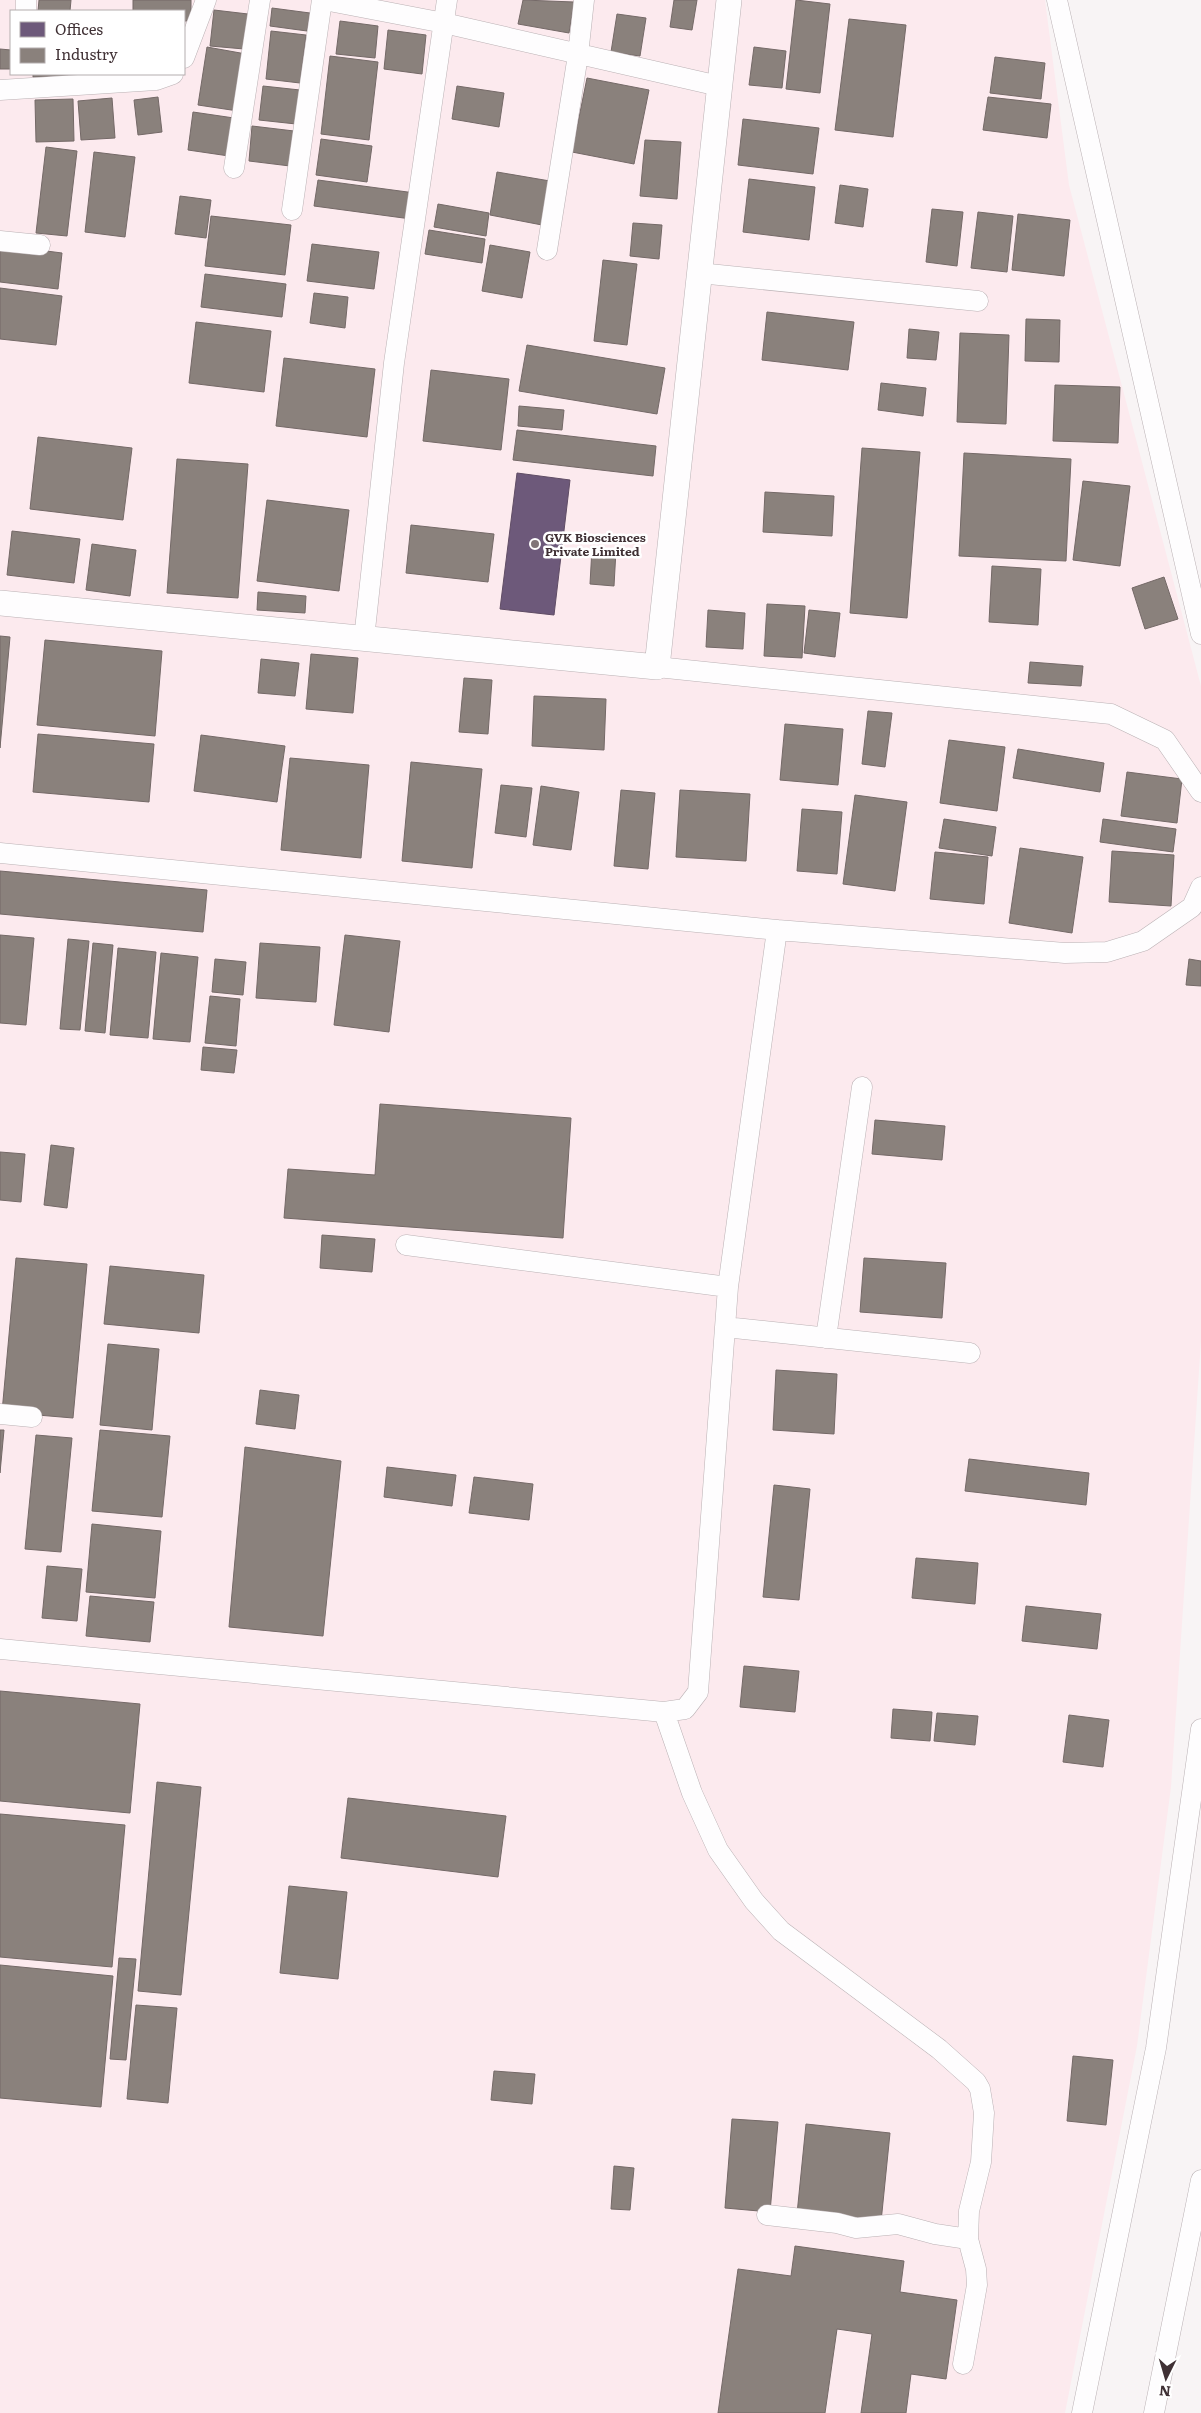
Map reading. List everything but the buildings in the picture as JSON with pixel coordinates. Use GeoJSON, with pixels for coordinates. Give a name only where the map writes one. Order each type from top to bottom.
{"type":"FeatureCollection","features":[{"type":"Feature","properties":{"kind":"street"},"geometry":{"type":"LineString","coordinates":[[185,55],[206,0]]}},
{"type":"Feature","properties":{"kind":"street"},"geometry":{"type":"LineString","coordinates":[[234,168],[260,0]]}},
{"type":"Feature","properties":{"kind":"street"},"geometry":{"type":"LineString","coordinates":[[292,210],[323,0],[444,23],[719,86]]}},
{"type":"Feature","properties":{"kind":"street"},"geometry":{"type":"LineString","coordinates":[[364,639],[394,363],[447,0]]}},
{"type":"Feature","properties":{"kind":"street"},"geometry":{"type":"LineString","coordinates":[[547,250],[578,55],[584,0]]}},
{"type":"Feature","properties":{"kind":"street"},"geometry":{"type":"LineString","coordinates":[[656,667],[729,0]]}},
{"type":"Feature","properties":{"kind":"street"},"geometry":{"type":"LineString","coordinates":[[1057,0],[1201,634]]}},
{"type":"Feature","properties":{"kind":"street"},"geometry":{"type":"LineString","coordinates":[[0,90],[27,81],[156,80],[170,75]]}},
{"type":"Feature","properties":{"kind":"street"},"geometry":{"type":"LineString","coordinates":[[0,241],[40,245]]}},
{"type":"Feature","properties":{"kind":"street"},"geometry":{"type":"LineString","coordinates":[[699,273],[978,301]]}},
{"type":"Feature","properties":{"kind":"street"},"geometry":{"type":"LineString","coordinates":[[0,603],[656,667],[1111,714],[1166,740],[1201,792]]}},
{"type":"Feature","properties":{"kind":"street"},"geometry":{"type":"LineString","coordinates":[[0,853],[776,930],[1065,953],[1106,952],[1143,941],[1192,907],[1201,888]]}},
{"type":"Feature","properties":{"kind":"street"},"geometry":{"type":"LineString","coordinates":[[0,1649],[664,1712],[685,1708],[698,1692],[728,1287],[776,930]]}},
{"type":"Feature","properties":{"kind":"street"},"geometry":{"type":"LineString","coordinates":[[826,1338],[862,1087]]}},
{"type":"Feature","properties":{"kind":"street"},"geometry":{"type":"LineString","coordinates":[[406,1245],[728,1287]]}},
{"type":"Feature","properties":{"kind":"street"},"geometry":{"type":"LineString","coordinates":[[725,1326],[970,1354]]}},
{"type":"Feature","properties":{"kind":"street"},"geometry":{"type":"LineString","coordinates":[[0,1414],[32,1417]]}},
{"type":"Feature","properties":{"kind":"street"},"geometry":{"type":"LineString","coordinates":[[664,1712],[692,1793],[718,1850],[754,1901],[781,1931],[940,2049],[976,2082],[983,2100],[984,2127],[981,2162],[969,2211],[968,2239],[976,2269],[977,2285],[963,2364]]}},
{"type":"Feature","properties":{"kind":"street"},"geometry":{"type":"LineString","coordinates":[[1082,2413],[1156,2048],[1201,1729]]}},
{"type":"Feature","properties":{"kind":"street"},"geometry":{"type":"LineString","coordinates":[[1154,2413],[1201,2180]]}},
{"type":"Feature","properties":{"kind":"street"},"geometry":{"type":"LineString","coordinates":[[767,2216],[837,2223],[856,2228],[898,2224],[935,2234],[968,2239]]}},
{"type":"Feature","properties":{"kind":"shaded area"},"geometry":{"type":"Polygon","coordinates":[[[0,0],[1045,0],[1069,185],[1201,686],[1201,1341],[1171,1787],[1137,2046],[1065,2413],[0,2413],[0,0]]]}},
{"type":"Feature","properties":{"kind":"place","name":"GVK Biosciences Private Limited"},"geometry":{"type":"Point","coordinates":[535,544]}}]}
